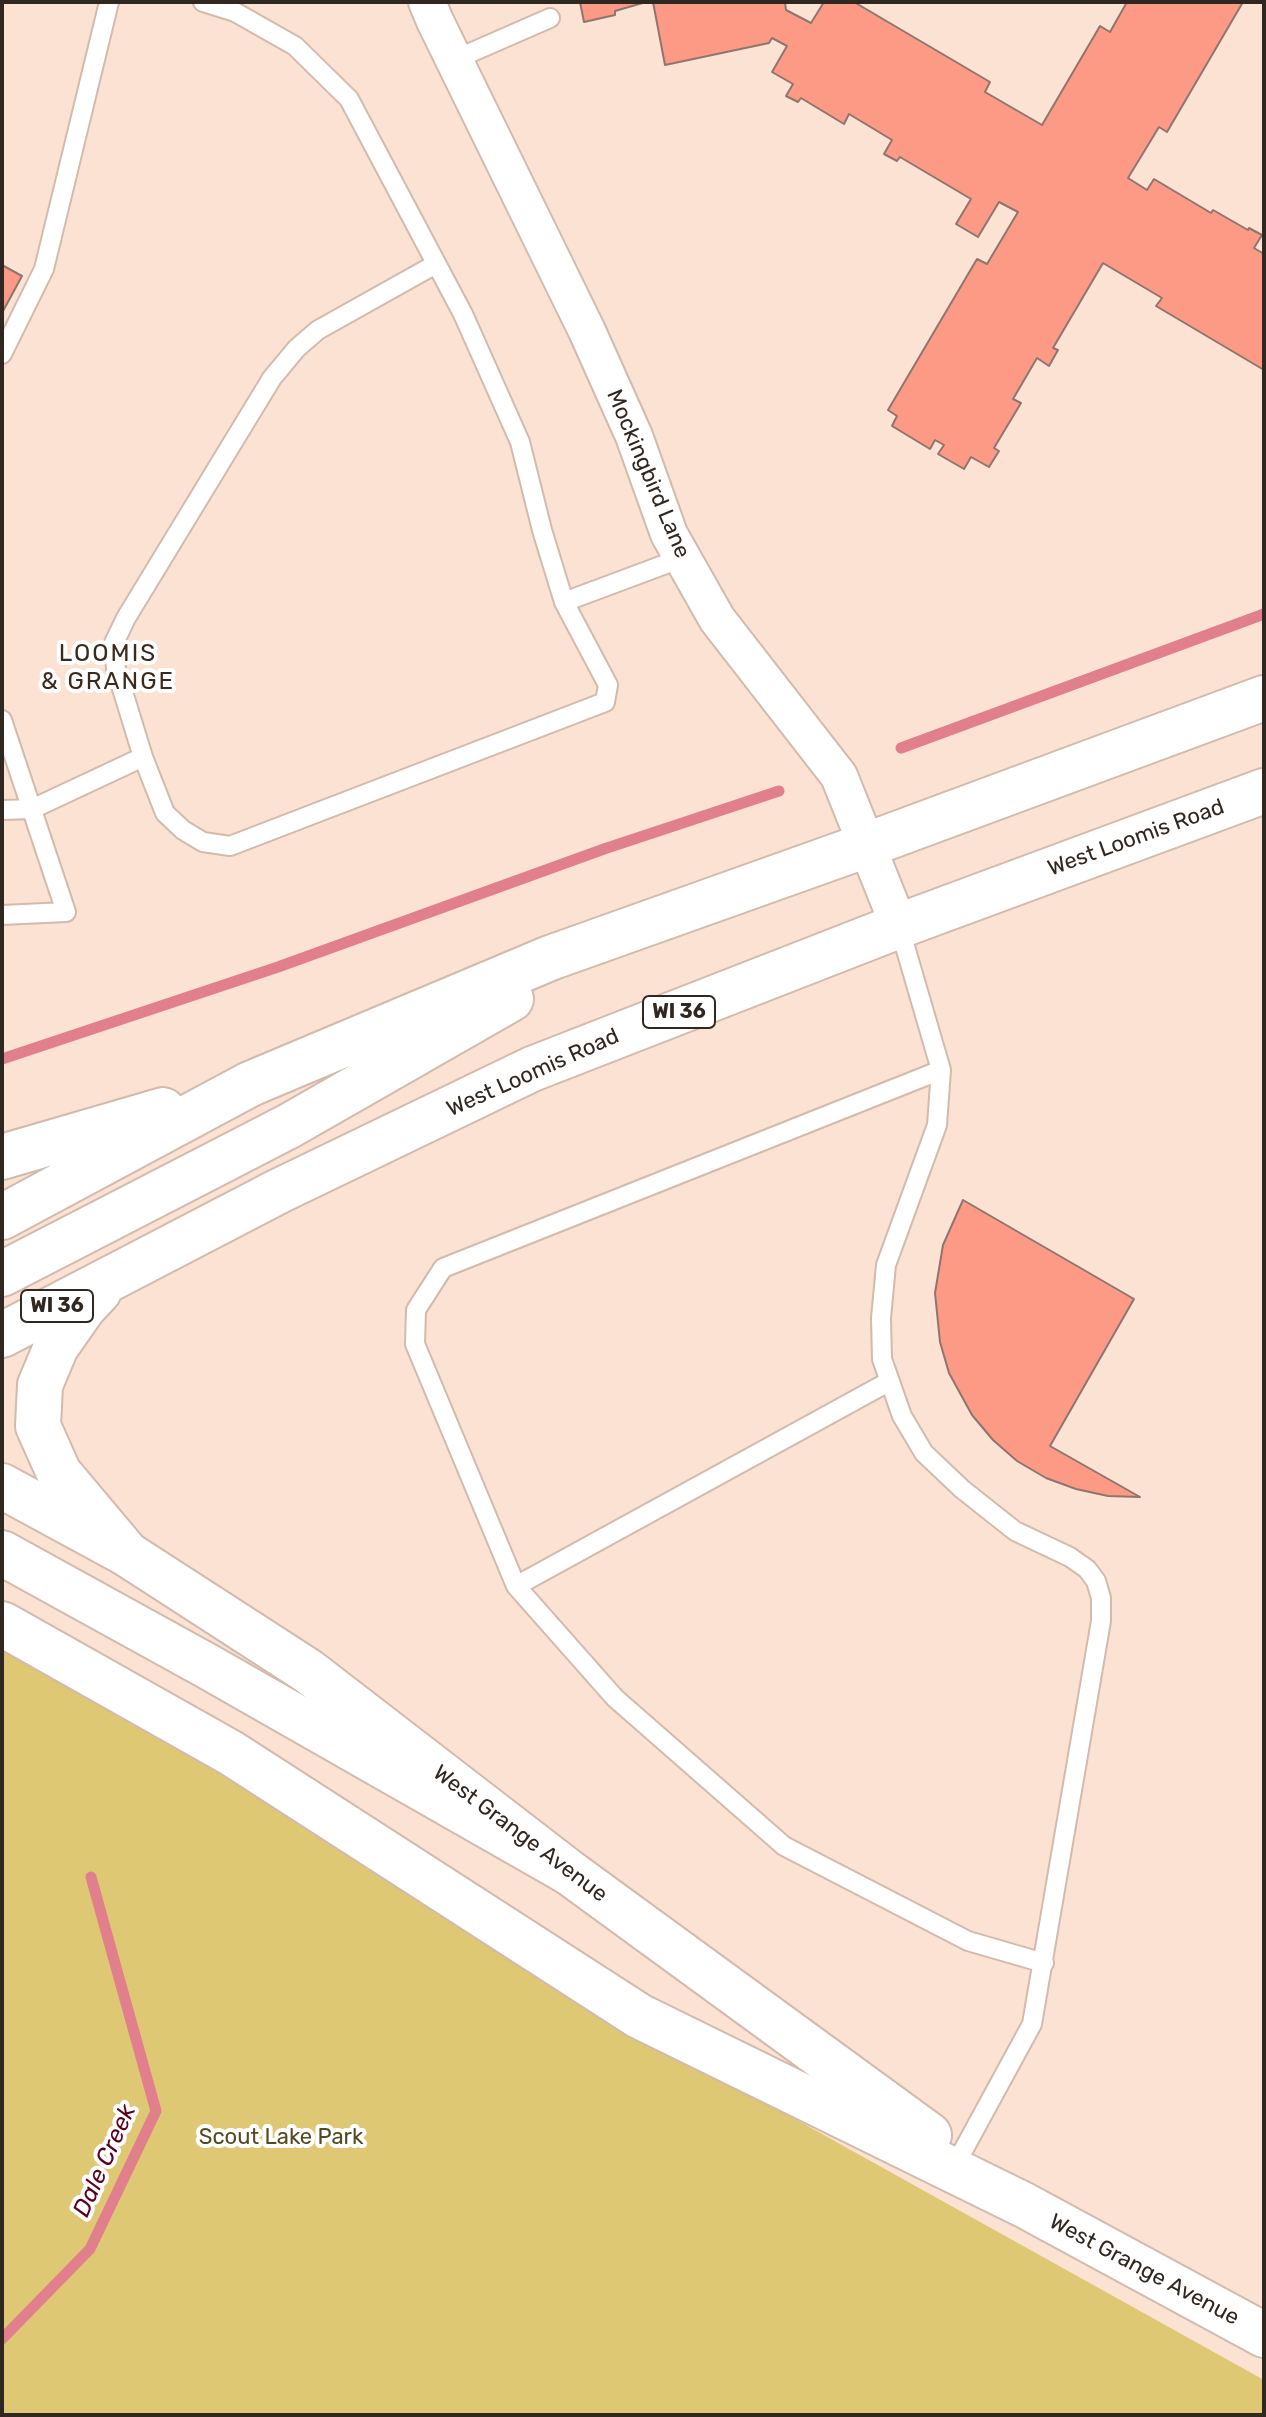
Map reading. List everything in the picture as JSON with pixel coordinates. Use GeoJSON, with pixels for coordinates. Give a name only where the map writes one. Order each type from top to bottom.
{"type":"FeatureCollection","features":[{"type":"Feature","properties":{"kind":"main road"},"geometry":{"type":"LineString","coordinates":[[2,1217],[250,1084],[550,958],[1264,698]]}},
{"type":"Feature","properties":{"kind":"main road","name":"West Loomis Road"},"geometry":{"type":"LineString","coordinates":[[2,1335],[279,1191],[532,1069],[899,926],[1264,791]]}},
{"type":"Feature","properties":{"kind":"main road"},"geometry":{"type":"LineString","coordinates":[[2,1274],[289,1126],[473,1022],[612,936]]}},
{"type":"Feature","properties":{"kind":"main road"},"geometry":{"type":"LineString","coordinates":[[2,1157],[250,1084]]}},
{"type":"Feature","properties":{"kind":"main road"},"geometry":{"type":"LineString","coordinates":[[112,1277],[84,1307],[56,1347],[40,1385],[38,1426],[59,1473],[127,1554]]}},
{"type":"Feature","properties":{"kind":"main road","name":"West Grange Avenue"},"geometry":{"type":"LineString","coordinates":[[2,1486],[127,1554],[308,1671],[570,1873],[956,2163],[1024,2205],[1264,2335]]}},
{"type":"Feature","properties":{"kind":"main road"},"geometry":{"type":"LineString","coordinates":[[2,1553],[570,1873]]}},
{"type":"Feature","properties":{"kind":"main road","name":"West Grange Avenue"},"geometry":{"type":"LineString","coordinates":[[2,1624],[231,1753],[639,2016],[956,2163]]}},
{"type":"Feature","properties":{"kind":"street","name":"Mockingbird Lane"},"geometry":{"type":"LineString","coordinates":[[427,2],[587,331],[634,436],[669,534],[717,619],[839,776],[899,926]]}},
{"type":"Feature","properties":{"kind":"lane"},"geometry":{"type":"LineString","coordinates":[[2,354],[44,269],[109,2]]}},
{"type":"Feature","properties":{"kind":"lane"},"geometry":{"type":"LineString","coordinates":[[203,2],[235,12],[295,46],[349,99],[463,314],[520,442],[564,602],[608,685],[605,702],[230,846],[203,842],[183,830],[165,813],[143,757],[116,669],[114,643],[126,618],[272,378],[297,348],[318,330],[436,264]]}},
{"type":"Feature","properties":{"kind":"lane"},"geometry":{"type":"LineString","coordinates":[[454,60],[550,18]]}},
{"type":"Feature","properties":{"kind":"lane"},"geometry":{"type":"LineString","coordinates":[[564,602],[682,558]]}},
{"type":"Feature","properties":{"kind":"lane"},"geometry":{"type":"LineString","coordinates":[[2,720],[66,912],[2,915]]}},
{"type":"Feature","properties":{"kind":"lane"},"geometry":{"type":"LineString","coordinates":[[2,810],[32,809],[143,757]]}},
{"type":"Feature","properties":{"kind":"lane"},"geometry":{"type":"LineString","coordinates":[[899,926],[941,1070],[937,1125],[886,1265],[881,1318],[882,1359],[902,1416],[924,1453],[962,1489],[1015,1531],[1070,1557],[1087,1569],[1096,1581],[1101,1598],[1098,1636],[1032,2024],[956,2163]]}},
{"type":"Feature","properties":{"kind":"lane"},"geometry":{"type":"LineString","coordinates":[[941,1070],[443,1268],[416,1310],[415,1344],[516,1586],[615,1698],[784,1846],[968,1941],[1044,1963]]}},
{"type":"Feature","properties":{"kind":"lane"},"geometry":{"type":"LineString","coordinates":[[516,1586],[890,1381]]}},
{"type":"Feature","properties":{"kind":"green space","name":"Scout Lake Park"},"geometry":{"type":"Polygon","coordinates":[[[2,1648],[111,1707],[707,2070],[1264,2380],[1264,2415],[2,2415],[2,1648]]]}},
{"type":"Feature","properties":{"kind":"building"},"geometry":{"type":"Polygon","coordinates":[[[580,2],[646,2],[615,11],[615,15],[584,22],[580,2]]]}},
{"type":"Feature","properties":{"kind":"building"},"geometry":{"type":"Polygon","coordinates":[[[653,2],[785,2],[786,10],[811,23],[824,2],[854,2],[990,82],[985,92],[1042,125],[1100,26],[1110,32],[1127,2],[1243,2],[1167,132],[1159,127],[1128,178],[1147,190],[1154,179],[1211,213],[1213,210],[1262,235],[1254,248],[1264,254],[1264,370],[1156,306],[1162,298],[1103,263],[1053,348],[1058,350],[1049,366],[1037,358],[1013,399],[1021,403],[994,448],[999,451],[989,467],[971,457],[964,469],[938,454],[944,445],[935,440],[930,449],[892,426],[897,416],[888,410],[977,259],[987,264],[1018,212],[999,202],[978,237],[956,224],[971,199],[900,157],[897,161],[884,154],[892,140],[849,114],[844,124],[801,98],[798,102],[786,96],[793,84],[772,72],[787,46],[772,38],[769,43],[665,65],[653,2]]]}},
{"type":"Feature","properties":{"kind":"building"},"geometry":{"type":"Polygon","coordinates":[[[2,265],[22,276],[2,313],[2,265]]]}},
{"type":"Feature","properties":{"kind":"building"},"geometry":{"type":"Polygon","coordinates":[[[963,1200],[1134,1299],[1050,1446],[1140,1497],[1108,1496],[1046,1478],[1017,1461],[993,1440],[972,1415],[949,1373],[940,1342],[935,1293],[943,1245],[963,1200]]]}},
{"type":"Feature","properties":{"kind":"waterway"},"geometry":{"type":"LineString","coordinates":[[901,748],[1264,614]]}},
{"type":"Feature","properties":{"kind":"waterway"},"geometry":{"type":"LineString","coordinates":[[2,1059],[278,967],[604,849],[779,791]]}},
{"type":"Feature","properties":{"kind":"waterway","name":"Dale Creek"},"geometry":{"type":"LineString","coordinates":[[2,2339],[90,2249],[156,2111],[91,1877]]}},
{"type":"Feature","properties":{"kind":"district","name":"LOOMIS & GRANGE"},"geometry":{"type":"Point","coordinates":[108,668]}}]}
